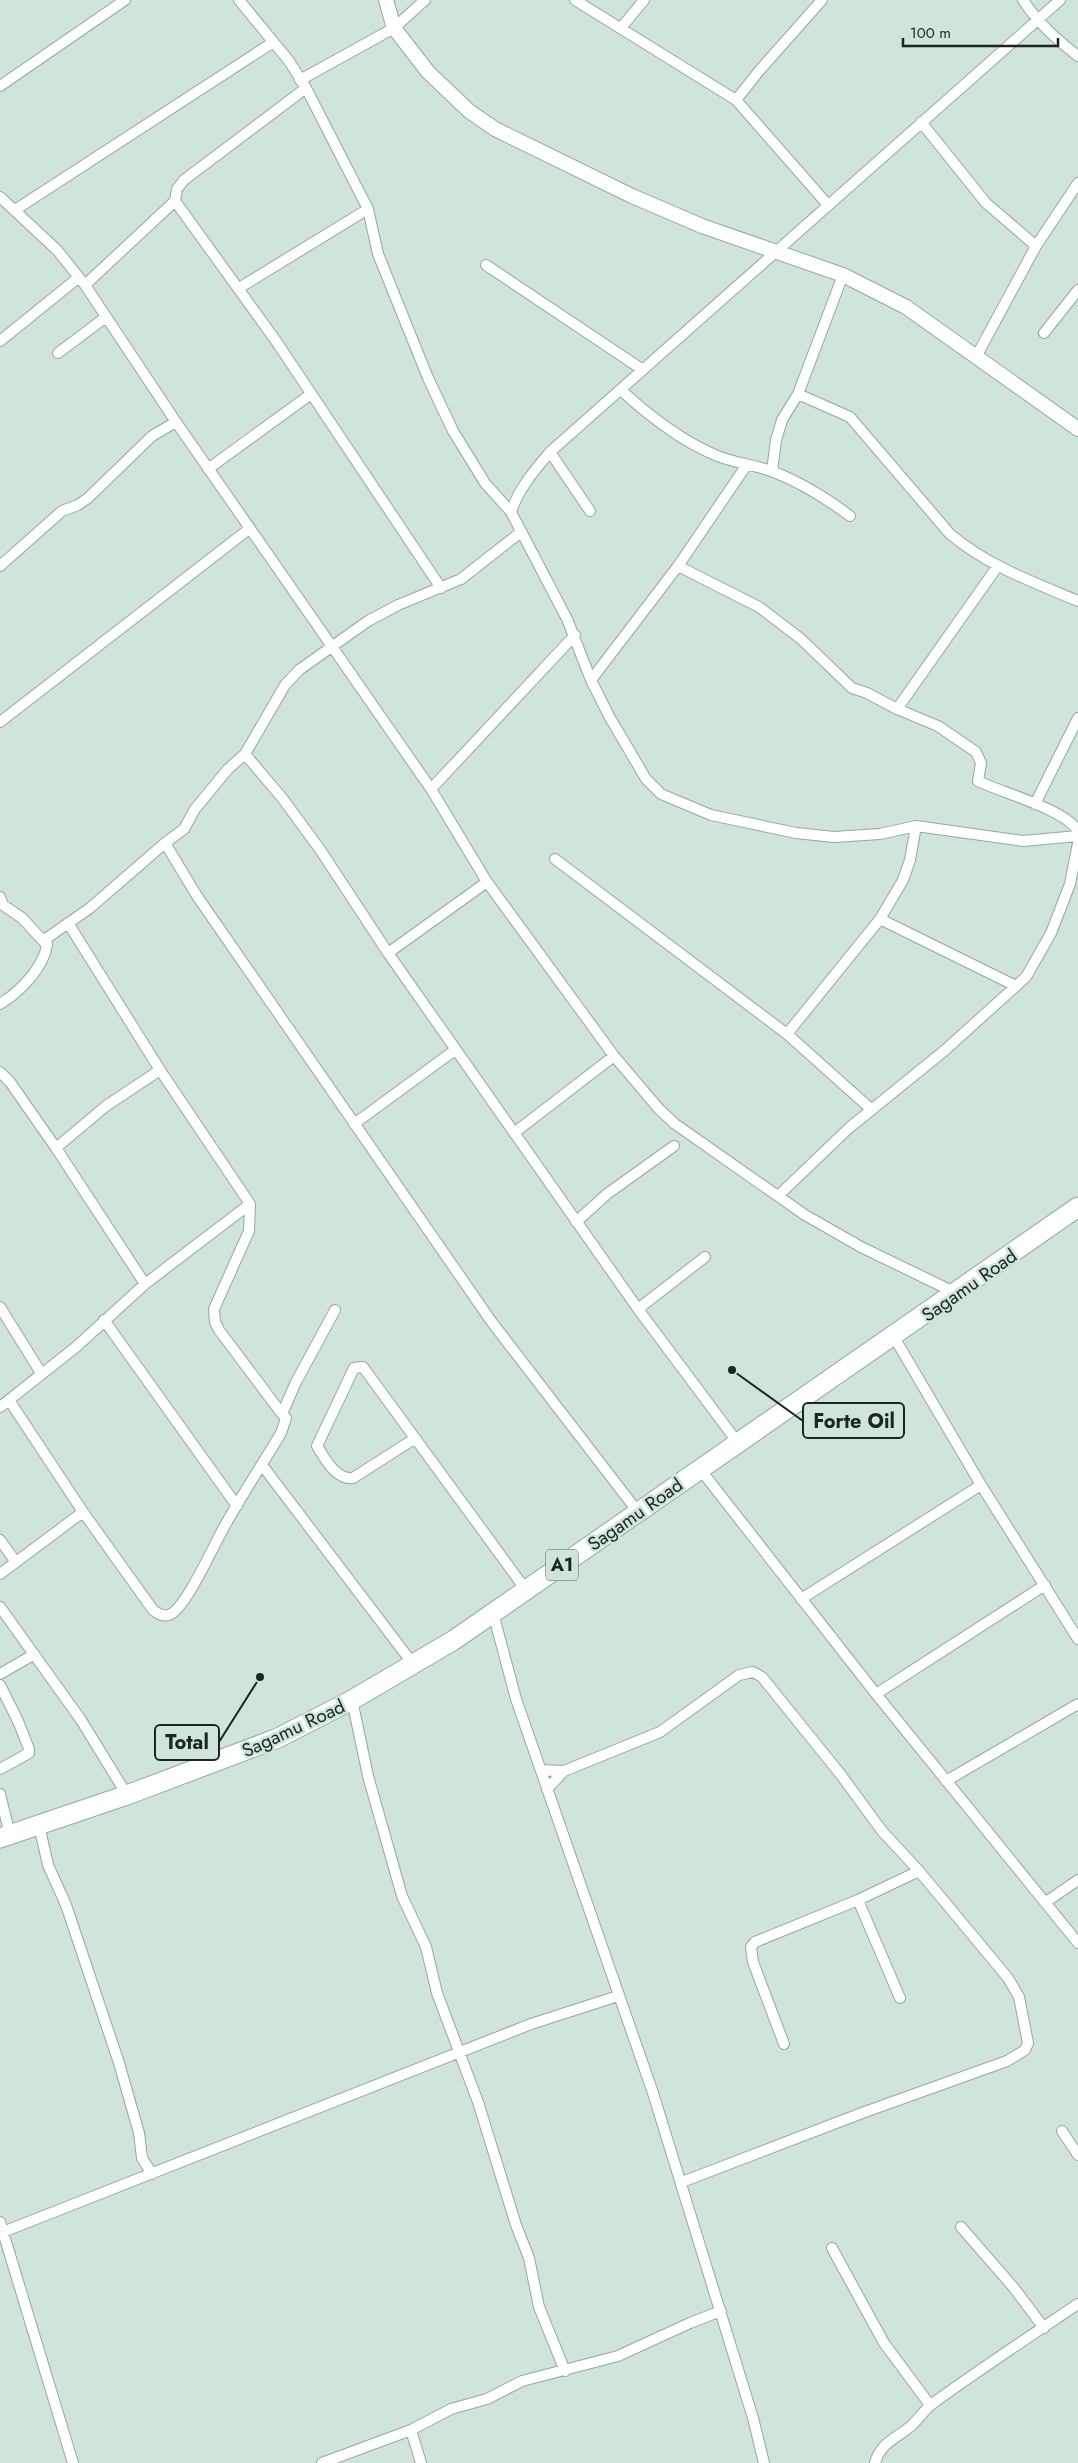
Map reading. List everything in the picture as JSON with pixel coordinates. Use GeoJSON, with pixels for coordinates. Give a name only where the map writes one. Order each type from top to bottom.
{"type":"FeatureCollection","features":[{"type":"Feature","properties":{"kind":"highway","name":"Sagamu Road"},"geometry":{"type":"LineString","coordinates":[[5,1836],[127,1795],[278,1738],[352,1700],[454,1640],[1078,1208]]}},
{"type":"Feature","properties":{"kind":"street"},"geometry":{"type":"LineString","coordinates":[[0,86],[124,0]]}},
{"type":"Feature","properties":{"kind":"street"},"geometry":{"type":"LineString","coordinates":[[239,0],[272,43],[289,61],[303,84],[368,210],[378,254],[428,378],[453,431],[485,483],[511,512],[574,635],[591,680],[646,779],[661,794],[688,808],[711,815],[796,833],[834,837],[880,834],[916,826],[1023,841],[1078,834],[1076,827],[1068,821],[1035,804],[978,781],[981,764],[976,752],[938,726],[852,688],[801,639],[759,607],[678,566]]}},
{"type":"Feature","properties":{"kind":"street"},"geometry":{"type":"LineString","coordinates":[[386,0],[394,28],[428,72],[469,111],[495,129],[632,196],[702,226],[774,253],[843,275],[906,306],[976,358],[1078,429]]}},
{"type":"Feature","properties":{"kind":"street"},"geometry":{"type":"LineString","coordinates":[[425,0],[394,28],[303,84],[184,180],[177,190],[176,201],[239,288],[441,588]]}},
{"type":"Feature","properties":{"kind":"street"},"geometry":{"type":"LineString","coordinates":[[575,0],[736,100],[828,205]]}},
{"type":"Feature","properties":{"kind":"street"},"geometry":{"type":"LineString","coordinates":[[621,28],[644,0]]}},
{"type":"Feature","properties":{"kind":"street"},"geometry":{"type":"LineString","coordinates":[[736,100],[759,70],[822,0]]}},
{"type":"Feature","properties":{"kind":"street"},"geometry":{"type":"LineString","coordinates":[[1023,0],[1036,19],[1078,56]]}},
{"type":"Feature","properties":{"kind":"street"},"geometry":{"type":"LineString","coordinates":[[511,512],[516,496],[550,452],[1036,19],[1060,0]]}},
{"type":"Feature","properties":{"kind":"street"},"geometry":{"type":"LineString","coordinates":[[15,210],[272,43]]}},
{"type":"Feature","properties":{"kind":"street"},"geometry":{"type":"LineString","coordinates":[[921,122],[986,203],[1036,246]]}},
{"type":"Feature","properties":{"kind":"street"},"geometry":{"type":"LineString","coordinates":[[976,358],[1036,246],[1078,183]]}},
{"type":"Feature","properties":{"kind":"street"},"geometry":{"type":"LineString","coordinates":[[0,198],[57,250],[81,282],[249,529],[333,645],[431,789],[488,882],[614,1056],[659,1109],[675,1124],[805,1215],[861,1246],[957,1293]]}},
{"type":"Feature","properties":{"kind":"street"},"geometry":{"type":"LineString","coordinates":[[0,341],[81,282],[176,201]]}},
{"type":"Feature","properties":{"kind":"street"},"geometry":{"type":"LineString","coordinates":[[239,288],[368,210]]}},
{"type":"Feature","properties":{"kind":"street"},"geometry":{"type":"LineString","coordinates":[[486,265],[643,370]]}},
{"type":"Feature","properties":{"kind":"street"},"geometry":{"type":"LineString","coordinates":[[772,471],[782,420],[798,394],[843,275]]}},
{"type":"Feature","properties":{"kind":"street"},"geometry":{"type":"LineString","coordinates":[[1044,333],[1078,290]]}},
{"type":"Feature","properties":{"kind":"street"},"geometry":{"type":"LineString","coordinates":[[58,352],[106,317]]}},
{"type":"Feature","properties":{"kind":"street"},"geometry":{"type":"LineString","coordinates":[[621,390],[684,439],[715,455],[746,466],[772,471],[820,494],[850,516]]}},
{"type":"Feature","properties":{"kind":"street"},"geometry":{"type":"LineString","coordinates":[[208,469],[310,394]]}},
{"type":"Feature","properties":{"kind":"street"},"geometry":{"type":"LineString","coordinates":[[798,394],[850,418],[950,534],[968,550],[997,567],[1078,601]]}},
{"type":"Feature","properties":{"kind":"street"},"geometry":{"type":"LineString","coordinates":[[0,566],[62,511],[78,505],[88,498],[152,436],[176,422]]}},
{"type":"Feature","properties":{"kind":"street"},"geometry":{"type":"LineString","coordinates":[[550,452],[590,511]]}},
{"type":"Feature","properties":{"kind":"street"},"geometry":{"type":"LineString","coordinates":[[591,680],[678,566],[746,466]]}},
{"type":"Feature","properties":{"kind":"street"},"geometry":{"type":"LineString","coordinates":[[0,722],[249,529]]}},
{"type":"Feature","properties":{"kind":"street"},"geometry":{"type":"LineString","coordinates":[[0,1004],[30,977],[40,964],[47,945],[46,938],[90,908],[165,843],[184,829],[195,809],[228,769],[245,754],[285,685],[298,670],[385,612],[461,579],[482,565],[521,532]]}},
{"type":"Feature","properties":{"kind":"street"},"geometry":{"type":"LineString","coordinates":[[897,708],[997,567]]}},
{"type":"Feature","properties":{"kind":"street"},"geometry":{"type":"LineString","coordinates":[[431,789],[574,635]]}},
{"type":"Feature","properties":{"kind":"street"},"geometry":{"type":"LineString","coordinates":[[1035,804],[1078,718]]}},
{"type":"Feature","properties":{"kind":"street"},"geometry":{"type":"LineString","coordinates":[[245,754],[283,798],[321,851],[388,954],[576,1222],[738,1443]]}},
{"type":"Feature","properties":{"kind":"street"},"geometry":{"type":"LineString","coordinates":[[786,1034],[880,919],[902,880],[910,860],[916,826]]}},
{"type":"Feature","properties":{"kind":"street"},"geometry":{"type":"LineString","coordinates":[[165,843],[196,896],[491,1322],[638,1512]]}},
{"type":"Feature","properties":{"kind":"street"},"geometry":{"type":"LineString","coordinates":[[778,1196],[849,1128],[944,1051],[1026,976],[1052,933],[1070,884],[1078,843]]}},
{"type":"Feature","properties":{"kind":"street"},"geometry":{"type":"LineString","coordinates":[[555,859],[786,1034],[872,1110]]}},
{"type":"Feature","properties":{"kind":"street"},"geometry":{"type":"LineString","coordinates":[[388,954],[488,882]]}},
{"type":"Feature","properties":{"kind":"street"},"geometry":{"type":"LineString","coordinates":[[0,897],[3,904],[22,918],[47,945]]}},
{"type":"Feature","properties":{"kind":"street"},"geometry":{"type":"LineString","coordinates":[[880,919],[1016,986]]}},
{"type":"Feature","properties":{"kind":"street"},"geometry":{"type":"LineString","coordinates":[[9,1400],[83,1512],[153,1610],[160,1615],[171,1614],[184,1597],[262,1465],[284,1426],[286,1418],[219,1330],[213,1316],[214,1309],[249,1231],[250,1204],[160,1070],[68,923]]}},
{"type":"Feature","properties":{"kind":"street"},"geometry":{"type":"LineString","coordinates":[[354,1124],[455,1050]]}},
{"type":"Feature","properties":{"kind":"street"},"geometry":{"type":"LineString","coordinates":[[514,1133],[614,1056]]}},
{"type":"Feature","properties":{"kind":"street"},"geometry":{"type":"LineString","coordinates":[[56,1148],[106,1106],[160,1070]]}},
{"type":"Feature","properties":{"kind":"street"},"geometry":{"type":"LineString","coordinates":[[0,1072],[10,1082],[56,1148],[146,1284]]}},
{"type":"Feature","properties":{"kind":"street"},"geometry":{"type":"LineString","coordinates":[[576,1222],[607,1194],[674,1146]]}},
{"type":"Feature","properties":{"kind":"street"},"geometry":{"type":"LineString","coordinates":[[0,1407],[40,1373],[76,1347],[146,1284],[250,1204]]}},
{"type":"Feature","properties":{"kind":"street"},"geometry":{"type":"LineString","coordinates":[[638,1308],[705,1257]]}},
{"type":"Feature","properties":{"kind":"street"},"geometry":{"type":"LineString","coordinates":[[0,1307],[40,1373]]}},
{"type":"Feature","properties":{"kind":"street"},"geometry":{"type":"LineString","coordinates":[[282,1414],[296,1382],[335,1310]]}},
{"type":"Feature","properties":{"kind":"street"},"geometry":{"type":"LineString","coordinates":[[104,1320],[237,1506]]}},
{"type":"Feature","properties":{"kind":"street"},"geometry":{"type":"LineString","coordinates":[[894,1337],[981,1485],[1078,1639]]}},
{"type":"Feature","properties":{"kind":"street"},"geometry":{"type":"LineString","coordinates":[[414,1439],[352,1478],[345,1479],[338,1475],[317,1446],[339,1395],[354,1368],[363,1367],[526,1590]]}},
{"type":"Feature","properties":{"kind":"street"},"geometry":{"type":"LineString","coordinates":[[262,1465],[413,1664]]}},
{"type":"Feature","properties":{"kind":"street"},"geometry":{"type":"LineString","coordinates":[[700,1469],[876,1694],[1078,1943]]}},
{"type":"Feature","properties":{"kind":"street"},"geometry":{"type":"LineString","coordinates":[[801,1599],[981,1485]]}},
{"type":"Feature","properties":{"kind":"street"},"geometry":{"type":"LineString","coordinates":[[0,1574],[83,1512]]}},
{"type":"Feature","properties":{"kind":"street"},"geometry":{"type":"LineString","coordinates":[[0,1540],[15,1561]]}},
{"type":"Feature","properties":{"kind":"street"},"geometry":{"type":"LineString","coordinates":[[876,1694],[1045,1585]]}},
{"type":"Feature","properties":{"kind":"street"},"geometry":{"type":"LineString","coordinates":[[0,1607],[81,1720],[127,1795]]}},
{"type":"Feature","properties":{"kind":"street"},"geometry":{"type":"LineString","coordinates":[[493,1613],[516,1699],[653,2092],[682,2182],[764,2463]]}},
{"type":"Feature","properties":{"kind":"street"},"geometry":{"type":"LineString","coordinates":[[0,1674],[33,1655]]}},
{"type":"Feature","properties":{"kind":"street"},"geometry":{"type":"LineString","coordinates":[[547,1789],[564,1771],[660,1732],[688,1713],[721,1686],[739,1675],[753,1672],[762,1677],[841,1775],[882,1831],[919,1871],[980,1943],[1016,1992],[1028,2043],[1025,2050],[1007,2061],[862,2113],[682,2182]]}},
{"type":"Feature","properties":{"kind":"street"},"geometry":{"type":"LineString","coordinates":[[0,1685],[18,1721],[29,1749],[29,1753],[0,1768]]}},
{"type":"Feature","properties":{"kind":"street"},"geometry":{"type":"LineString","coordinates":[[352,1700],[368,1776],[402,1896],[426,1947],[437,1993],[458,2054],[478,2102],[516,2225],[529,2258],[539,2308],[565,2371]]}},
{"type":"Feature","properties":{"kind":"street"},"geometry":{"type":"LineString","coordinates":[[946,1781],[1078,1704]]}},
{"type":"Feature","properties":{"kind":"street"},"geometry":{"type":"LineString","coordinates":[[541,1770],[564,1771]]}},
{"type":"Feature","properties":{"kind":"street"},"geometry":{"type":"LineString","coordinates":[[0,1794],[5,1836]]}},
{"type":"Feature","properties":{"kind":"street"},"geometry":{"type":"LineString","coordinates":[[39,1825],[48,1865],[66,1905],[119,2063],[139,2133],[142,2158],[152,2174]]}},
{"type":"Feature","properties":{"kind":"street"},"geometry":{"type":"LineString","coordinates":[[784,2044],[753,1962],[752,1947],[762,1938],[858,1900],[919,1871]]}},
{"type":"Feature","properties":{"kind":"street"},"geometry":{"type":"LineString","coordinates":[[1046,1902],[1078,1880]]}},
{"type":"Feature","properties":{"kind":"street"},"geometry":{"type":"LineString","coordinates":[[858,1900],[900,1998]]}},
{"type":"Feature","properties":{"kind":"street"},"geometry":{"type":"LineString","coordinates":[[73,2463],[2,2227],[152,2174],[531,2024],[618,1996]]}},
{"type":"Feature","properties":{"kind":"street"},"geometry":{"type":"LineString","coordinates":[[1062,2131],[1078,2155]]}},
{"type":"Feature","properties":{"kind":"street"},"geometry":{"type":"LineString","coordinates":[[961,2227],[1014,2288],[1044,2328]]}},
{"type":"Feature","properties":{"kind":"street"},"geometry":{"type":"LineString","coordinates":[[832,2248],[884,2343],[930,2405]]}},
{"type":"Feature","properties":{"kind":"street"},"geometry":{"type":"LineString","coordinates":[[875,2463],[878,2452],[894,2437],[910,2427],[930,2405],[1078,2304]]}},
{"type":"Feature","properties":{"kind":"street"},"geometry":{"type":"LineString","coordinates":[[322,2463],[411,2430],[451,2410],[487,2399],[522,2382],[618,2356],[721,2311]]}},
{"type":"Feature","properties":{"kind":"street"},"geometry":{"type":"LineString","coordinates":[[411,2430],[421,2463]]}},
{"type":"Feature","properties":{"kind":"place","name":"Forte Oil"},"geometry":{"type":"Point","coordinates":[732,1370]}},
{"type":"Feature","properties":{"kind":"place","name":"Total"},"geometry":{"type":"Point","coordinates":[260,1677]}}]}
